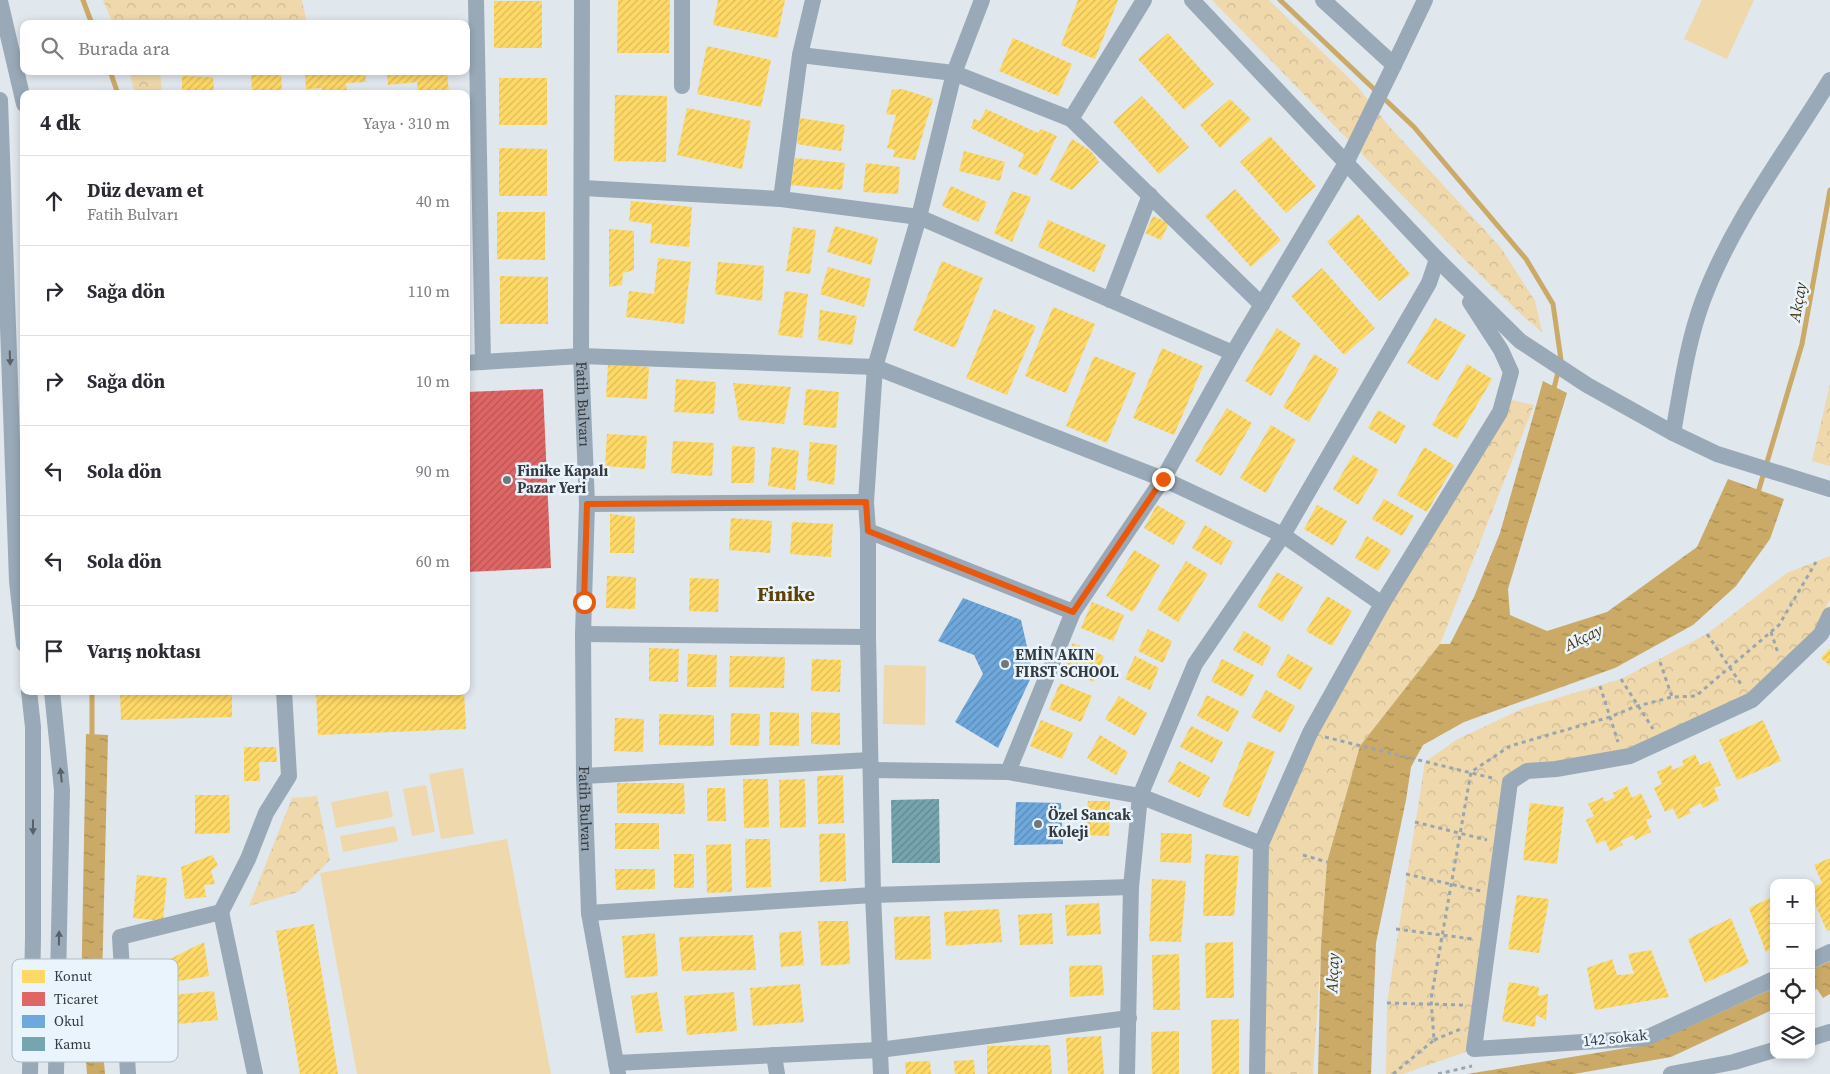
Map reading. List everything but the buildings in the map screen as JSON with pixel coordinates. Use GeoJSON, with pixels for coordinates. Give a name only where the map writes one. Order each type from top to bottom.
{"type":"FeatureCollection","features":[{"type":"Feature","properties":{"kind":"street"},"geometry":{"type":"LineString","coordinates":[[476,0],[483,362]]}},
{"type":"Feature","properties":{"kind":"street","name":"Fatih Bulvarı"},"geometry":{"type":"LineString","coordinates":[[582,0],[581,356],[587,504],[583,634],[584,776],[589,913],[617,1069]]}},
{"type":"Feature","properties":{"kind":"street"},"geometry":{"type":"LineString","coordinates":[[682,0],[682,86]]}},
{"type":"Feature","properties":{"kind":"street"},"geometry":{"type":"LineString","coordinates":[[781,199],[800,55],[813,0]]}},
{"type":"Feature","properties":{"kind":"street"},"geometry":{"type":"LineString","coordinates":[[881,1074],[873,895],[866,502],[875,367],[918,217],[954,73],[982,0]]}},
{"type":"Feature","properties":{"kind":"street"},"geometry":{"type":"LineString","coordinates":[[1071,119],[1144,0]]}},
{"type":"Feature","properties":{"kind":"street"},"geometry":{"type":"LineString","coordinates":[[1192,0],[1436,258],[1520,341],[1587,384],[1673,433],[1718,454],[1830,489]]}},
{"type":"Feature","properties":{"kind":"street"},"geometry":{"type":"LineString","coordinates":[[1322,0],[1394,65]]}},
{"type":"Feature","properties":{"kind":"street"},"geometry":{"type":"LineString","coordinates":[[1008,772],[1073,612],[1163,479],[1233,353],[1346,163],[1425,0]]}},
{"type":"Feature","properties":{"kind":"street"},"geometry":{"type":"LineString","coordinates":[[0,1],[21,90]]}},
{"type":"Feature","properties":{"kind":"street"},"geometry":{"type":"LineString","coordinates":[[800,55],[954,73],[1071,119],[1262,305]]}},
{"type":"Feature","properties":{"kind":"street"},"geometry":{"type":"LineString","coordinates":[[1673,433],[1693,332],[1715,270],[1743,216],[1830,80]]}},
{"type":"Feature","properties":{"kind":"street"},"geometry":{"type":"LineString","coordinates":[[0,100],[17,581],[20,608]]}},
{"type":"Feature","properties":{"kind":"street"},"geometry":{"type":"LineString","coordinates":[[582,188],[781,199],[918,217],[1233,353]]}},
{"type":"Feature","properties":{"kind":"street"},"geometry":{"type":"LineString","coordinates":[[1110,300],[1150,195]]}},
{"type":"Feature","properties":{"kind":"street"},"geometry":{"type":"LineString","coordinates":[[1127,1074],[1131,887],[1140,796],[1195,664],[1283,535],[1429,283],[1436,258]]}},
{"type":"Feature","properties":{"kind":"street"},"geometry":{"type":"LineString","coordinates":[[1257,1074],[1261,844],[1310,733],[1382,604],[1500,412],[1511,372],[1477,311],[1436,258]]}},
{"type":"Feature","properties":{"kind":"street"},"geometry":{"type":"LineString","coordinates":[[470,363],[581,356],[875,367],[1163,479],[1283,535],[1382,604]]}},
{"type":"Feature","properties":{"kind":"street"},"geometry":{"type":"LineString","coordinates":[[587,504],[866,502]]}},
{"type":"Feature","properties":{"kind":"street"},"geometry":{"type":"LineString","coordinates":[[868,531],[1073,612]]}},
{"type":"Feature","properties":{"kind":"street"},"geometry":{"type":"LineString","coordinates":[[1478,1022],[1510,782],[1527,771],[1556,769],[1623,757],[1661,742],[1752,700],[1821,634],[1830,615]]}},
{"type":"Feature","properties":{"kind":"street"},"geometry":{"type":"LineString","coordinates":[[583,634],[868,637]]}},
{"type":"Feature","properties":{"kind":"street"},"geometry":{"type":"LineString","coordinates":[[29,695],[33,727],[33,959]]}},
{"type":"Feature","properties":{"kind":"street"},"geometry":{"type":"LineString","coordinates":[[52,695],[62,790],[58,959]]}},
{"type":"Feature","properties":{"kind":"street"},"geometry":{"type":"LineString","coordinates":[[255,1074],[221,912],[248,859],[266,813],[289,776],[284,695]]}},
{"type":"Feature","properties":{"kind":"street"},"geometry":{"type":"LineString","coordinates":[[584,776],[871,765],[1008,772],[1140,796],[1261,844]]}},
{"type":"Feature","properties":{"kind":"street"},"geometry":{"type":"LineString","coordinates":[[589,913],[873,895],[1131,887]]}},
{"type":"Feature","properties":{"kind":"street"},"geometry":{"type":"LineString","coordinates":[[121,959],[120,937],[221,912]]}},
{"type":"Feature","properties":{"kind":"street"},"geometry":{"type":"LineString","coordinates":[[1815,959],[1830,952]]}},
{"type":"Feature","properties":{"kind":"street","name":"142 sokak"},"geometry":{"type":"LineString","coordinates":[[1478,1022],[1474,1049],[1646,1038],[1770,981]]}},
{"type":"Feature","properties":{"kind":"street"},"geometry":{"type":"LineString","coordinates":[[617,1069],[774,1055],[879,1050],[1129,1018]]}},
{"type":"Feature","properties":{"kind":"street"},"geometry":{"type":"LineString","coordinates":[[1815,1037],[1830,1032]]}},
{"type":"Feature","properties":{"kind":"street"},"geometry":{"type":"LineString","coordinates":[[1671,1074],[1734,1062],[1770,1051]]}},
{"type":"Feature","properties":{"kind":"street"},"geometry":{"type":"LineString","coordinates":[[774,1055],[777,1074]]}},
{"type":"Feature","properties":{"kind":"path"},"geometry":{"type":"LineString","coordinates":[[1434,1040],[1431,1004],[1471,772],[1510,746],[1610,717],[1638,706],[1672,697],[1696,696],[1779,625],[1816,562]]}},
{"type":"Feature","properties":{"kind":"path"},"geometry":{"type":"LineString","coordinates":[[1707,634],[1752,700]]}},
{"type":"Feature","properties":{"kind":"path"},"geometry":{"type":"LineString","coordinates":[[1660,662],[1672,697]]}},
{"type":"Feature","properties":{"kind":"path"},"geometry":{"type":"LineString","coordinates":[[1621,679],[1661,742]]}},
{"type":"Feature","properties":{"kind":"path"},"geometry":{"type":"LineString","coordinates":[[1600,686],[1623,757]]}},
{"type":"Feature","properties":{"kind":"path"},"geometry":{"type":"LineString","coordinates":[[1310,733],[1510,782]]}},
{"type":"Feature","properties":{"kind":"path"},"geometry":{"type":"LineString","coordinates":[[1415,822],[1502,843]]}},
{"type":"Feature","properties":{"kind":"path"},"geometry":{"type":"LineString","coordinates":[[1303,855],[1326,862]]}},
{"type":"Feature","properties":{"kind":"path"},"geometry":{"type":"LineString","coordinates":[[1406,874],[1496,894]]}},
{"type":"Feature","properties":{"kind":"path"},"geometry":{"type":"LineString","coordinates":[[1396,929],[1489,942]]}},
{"type":"Feature","properties":{"kind":"path"},"geometry":{"type":"LineString","coordinates":[[1386,1003],[1480,1005]]}},
{"type":"Feature","properties":{"kind":"path"},"geometry":{"type":"LineString","coordinates":[[1393,1074],[1434,1040],[1478,1022]]}},
{"type":"Feature","properties":{"kind":"green space"},"geometry":{"type":"Polygon","coordinates":[[[103,0],[302,0],[306,20],[111,20],[103,0]]]}},
{"type":"Feature","properties":{"kind":"green space"},"geometry":{"type":"Polygon","coordinates":[[[1212,0],[1269,0],[1357,86],[1388,125],[1501,248],[1535,301],[1542,332],[1469,264],[1212,0]]]}},
{"type":"Feature","properties":{"kind":"green space"},"geometry":{"type":"Polygon","coordinates":[[[1702,0],[1754,0],[1727,59],[1684,39],[1702,0]]]}},
{"type":"Feature","properties":{"kind":"green space"},"geometry":{"type":"Polygon","coordinates":[[[130,75],[160,75],[162,90],[134,90],[130,75]]]}},
{"type":"Feature","properties":{"kind":"green space"},"geometry":{"type":"Polygon","coordinates":[[[1830,384],[1830,466],[1812,461],[1830,384]]]}},
{"type":"Feature","properties":{"kind":"green space"},"geometry":{"type":"Polygon","coordinates":[[[1511,400],[1534,405],[1440,644],[1360,746],[1327,862],[1313,1074],[1257,1074],[1261,844],[1310,733],[1511,400]]]}},
{"type":"Feature","properties":{"kind":"green space"},"geometry":{"type":"Polygon","coordinates":[[[1830,556],[1830,599],[1818,626],[1752,700],[1661,742],[1510,782],[1474,1049],[1403,1074],[1386,1074],[1387,1003],[1425,762],[1456,740],[1524,708],[1621,679],[1707,634],[1787,573],[1830,556]]]}},
{"type":"Feature","properties":{"kind":"green space"},"geometry":{"type":"Polygon","coordinates":[[[884,665],[926,666],[925,725],[883,724],[884,665]]]}},
{"type":"Feature","properties":{"kind":"green space"},"geometry":{"type":"Polygon","coordinates":[[[463,768],[474,834],[441,839],[429,774],[463,768]]]}},
{"type":"Feature","properties":{"kind":"green space"},"geometry":{"type":"Polygon","coordinates":[[[426,785],[435,832],[412,836],[403,789],[426,785]]]}},
{"type":"Feature","properties":{"kind":"green space"},"geometry":{"type":"Polygon","coordinates":[[[388,791],[393,817],[336,828],[331,802],[388,791]]]}},
{"type":"Feature","properties":{"kind":"green space"},"geometry":{"type":"Polygon","coordinates":[[[317,796],[330,860],[298,892],[249,906],[292,798],[317,796]]]}},
{"type":"Feature","properties":{"kind":"green space"},"geometry":{"type":"Polygon","coordinates":[[[395,826],[398,841],[343,852],[340,836],[395,826]]]}},
{"type":"Feature","properties":{"kind":"green space"},"geometry":{"type":"Polygon","coordinates":[[[507,839],[551,1074],[357,1074],[320,873],[507,839]]]}},
{"type":"Feature","properties":{"kind":"water"},"geometry":{"type":"Polygon","coordinates":[[[1543,381],[1567,393],[1508,589],[1510,615],[1547,631],[1607,612],[1697,547],[1728,479],[1784,499],[1770,539],[1736,586],[1693,625],[1615,668],[1464,722],[1423,745],[1411,767],[1406,800],[1376,943],[1371,1074],[1318,1074],[1321,946],[1327,862],[1360,746],[1440,644],[1450,644],[1474,597],[1500,533],[1543,381]]]}},
{"type":"Feature","properties":{"kind":"water"},"geometry":{"type":"Polygon","coordinates":[[[86,734],[108,735],[103,959],[82,959],[86,734]]]}},
{"type":"Feature","properties":{"kind":"water"},"geometry":{"type":"Polygon","coordinates":[[[1830,961],[1830,994],[1823,998],[1817,989],[1815,990],[1815,968],[1830,961]]]}},
{"type":"Feature","properties":{"kind":"water"},"geometry":{"type":"Polygon","coordinates":[[[1770,990],[1770,1011],[1671,1057],[1574,1074],[1467,1074],[1651,1044],[1770,990]]]}},
{"type":"Feature","properties":{"kind":"water"},"geometry":{"type":"Polygon","coordinates":[[[86,1062],[104,1062],[105,1074],[87,1074],[86,1062]]]}},
{"type":"Feature","properties":{"kind":"waterway"},"geometry":{"type":"LineString","coordinates":[[83,0],[90,20]]}},
{"type":"Feature","properties":{"kind":"waterway"},"geometry":{"type":"LineString","coordinates":[[1280,0],[1414,127],[1526,259],[1553,304],[1561,360],[1553,392]]}},
{"type":"Feature","properties":{"kind":"waterway"},"geometry":{"type":"LineString","coordinates":[[111,75],[117,90]]}},
{"type":"Feature","properties":{"kind":"waterway","name":"Akçay"},"geometry":{"type":"LineString","coordinates":[[1757,496],[1802,344],[1830,190]]}},
{"type":"Feature","properties":{"kind":"waterway"},"geometry":{"type":"LineString","coordinates":[[92,695],[92,741]]}},
{"type":"Feature","properties":{"kind":"place","name":"Finike Kapalı Pazar Yeri"},"geometry":{"type":"Point","coordinates":[507,480]}},
{"type":"Feature","properties":{"kind":"place","name":"EMİN AKIN FIRST SCHOOL"},"geometry":{"type":"Point","coordinates":[1005,664]}},
{"type":"Feature","properties":{"kind":"place","name":"Özel Sancak Koleji"},"geometry":{"type":"Point","coordinates":[1038,824]}},
{"type":"Feature","properties":{"kind":"district","name":"Finike"},"geometry":{"type":"Point","coordinates":[786,594]}},
{"type":"Feature","properties":{"kind":"route"},"geometry":{"type":"LineString","coordinates":[[584,602],[587,504],[866,502],[868,531],[1073,612],[1163,479]]}}]}
